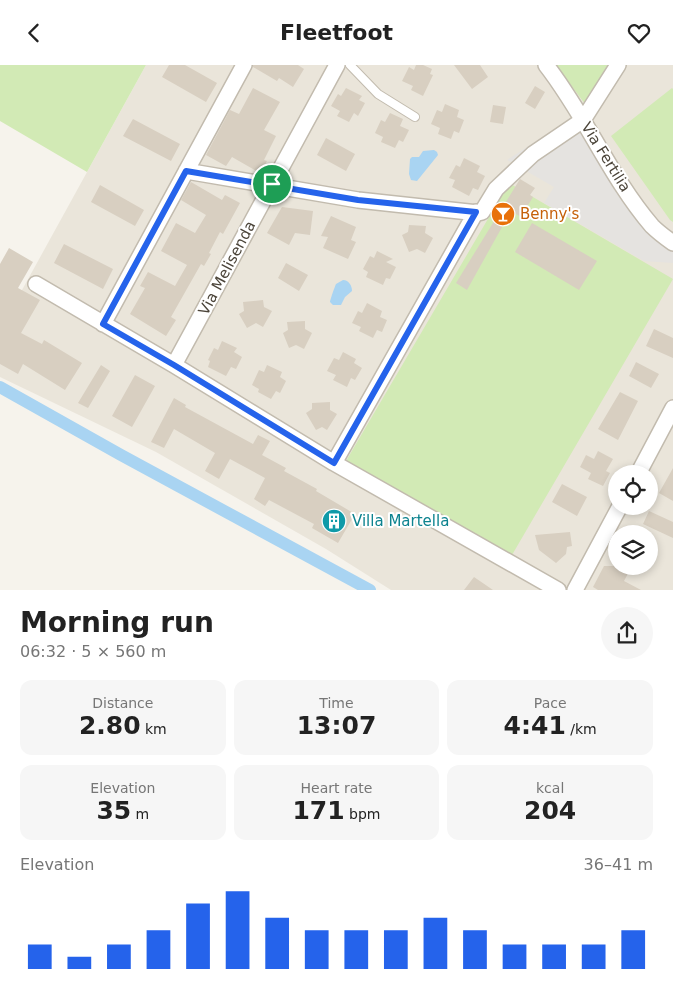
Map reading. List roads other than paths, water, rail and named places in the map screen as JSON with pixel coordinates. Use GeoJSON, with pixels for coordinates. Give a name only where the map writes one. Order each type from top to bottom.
{"type":"FeatureCollection","features":[{"type":"Feature","properties":{"kind":"street"},"geometry":{"type":"LineString","coordinates":[[103,324],[244,65]]}},
{"type":"Feature","properties":{"kind":"street","name":"Via Melisenda"},"geometry":{"type":"LineString","coordinates":[[174,365],[337,65]]}},
{"type":"Feature","properties":{"kind":"street","name":"Via Fertilia"},"geometry":{"type":"LineString","coordinates":[[546,65],[561,84],[612,171],[653,227],[673,243]]}},
{"type":"Feature","properties":{"kind":"street"},"geometry":{"type":"LineString","coordinates":[[334,463],[479,212],[496,189],[533,154],[583,120],[618,65]]}},
{"type":"Feature","properties":{"kind":"street"},"geometry":{"type":"LineString","coordinates":[[186,171],[358,200],[479,212]]}},
{"type":"Feature","properties":{"kind":"street"},"geometry":{"type":"LineString","coordinates":[[36,285],[174,365],[334,463],[558,590]]}},
{"type":"Feature","properties":{"kind":"street"},"geometry":{"type":"LineString","coordinates":[[643,465],[673,409]]}},
{"type":"Feature","properties":{"kind":"street"},"geometry":{"type":"LineString","coordinates":[[575,590],[615,515]]}},
{"type":"Feature","properties":{"kind":"lane"},"geometry":{"type":"LineString","coordinates":[[350,65],[378,94],[415,117]]}},
{"type":"Feature","properties":{"kind":"water"},"geometry":{"type":"Polygon","coordinates":[[[434,150],[438,155],[417,181],[411,180],[409,174],[410,159],[412,157],[419,157],[423,151],[434,150]]]}},
{"type":"Feature","properties":{"kind":"water"},"geometry":{"type":"Polygon","coordinates":[[[343,280],[350,284],[352,291],[345,297],[341,305],[333,305],[330,302],[335,285],[343,280]]]}},
{"type":"Feature","properties":{"kind":"waterway"},"geometry":{"type":"LineString","coordinates":[[0,387],[370,590]]}},
{"type":"Feature","properties":{"kind":"place","name":"Benny's"},"geometry":{"type":"Point","coordinates":[503,214]}},
{"type":"Feature","properties":{"kind":"place","name":"Villa Martella"},"geometry":{"type":"Point","coordinates":[334,521]}}]}
